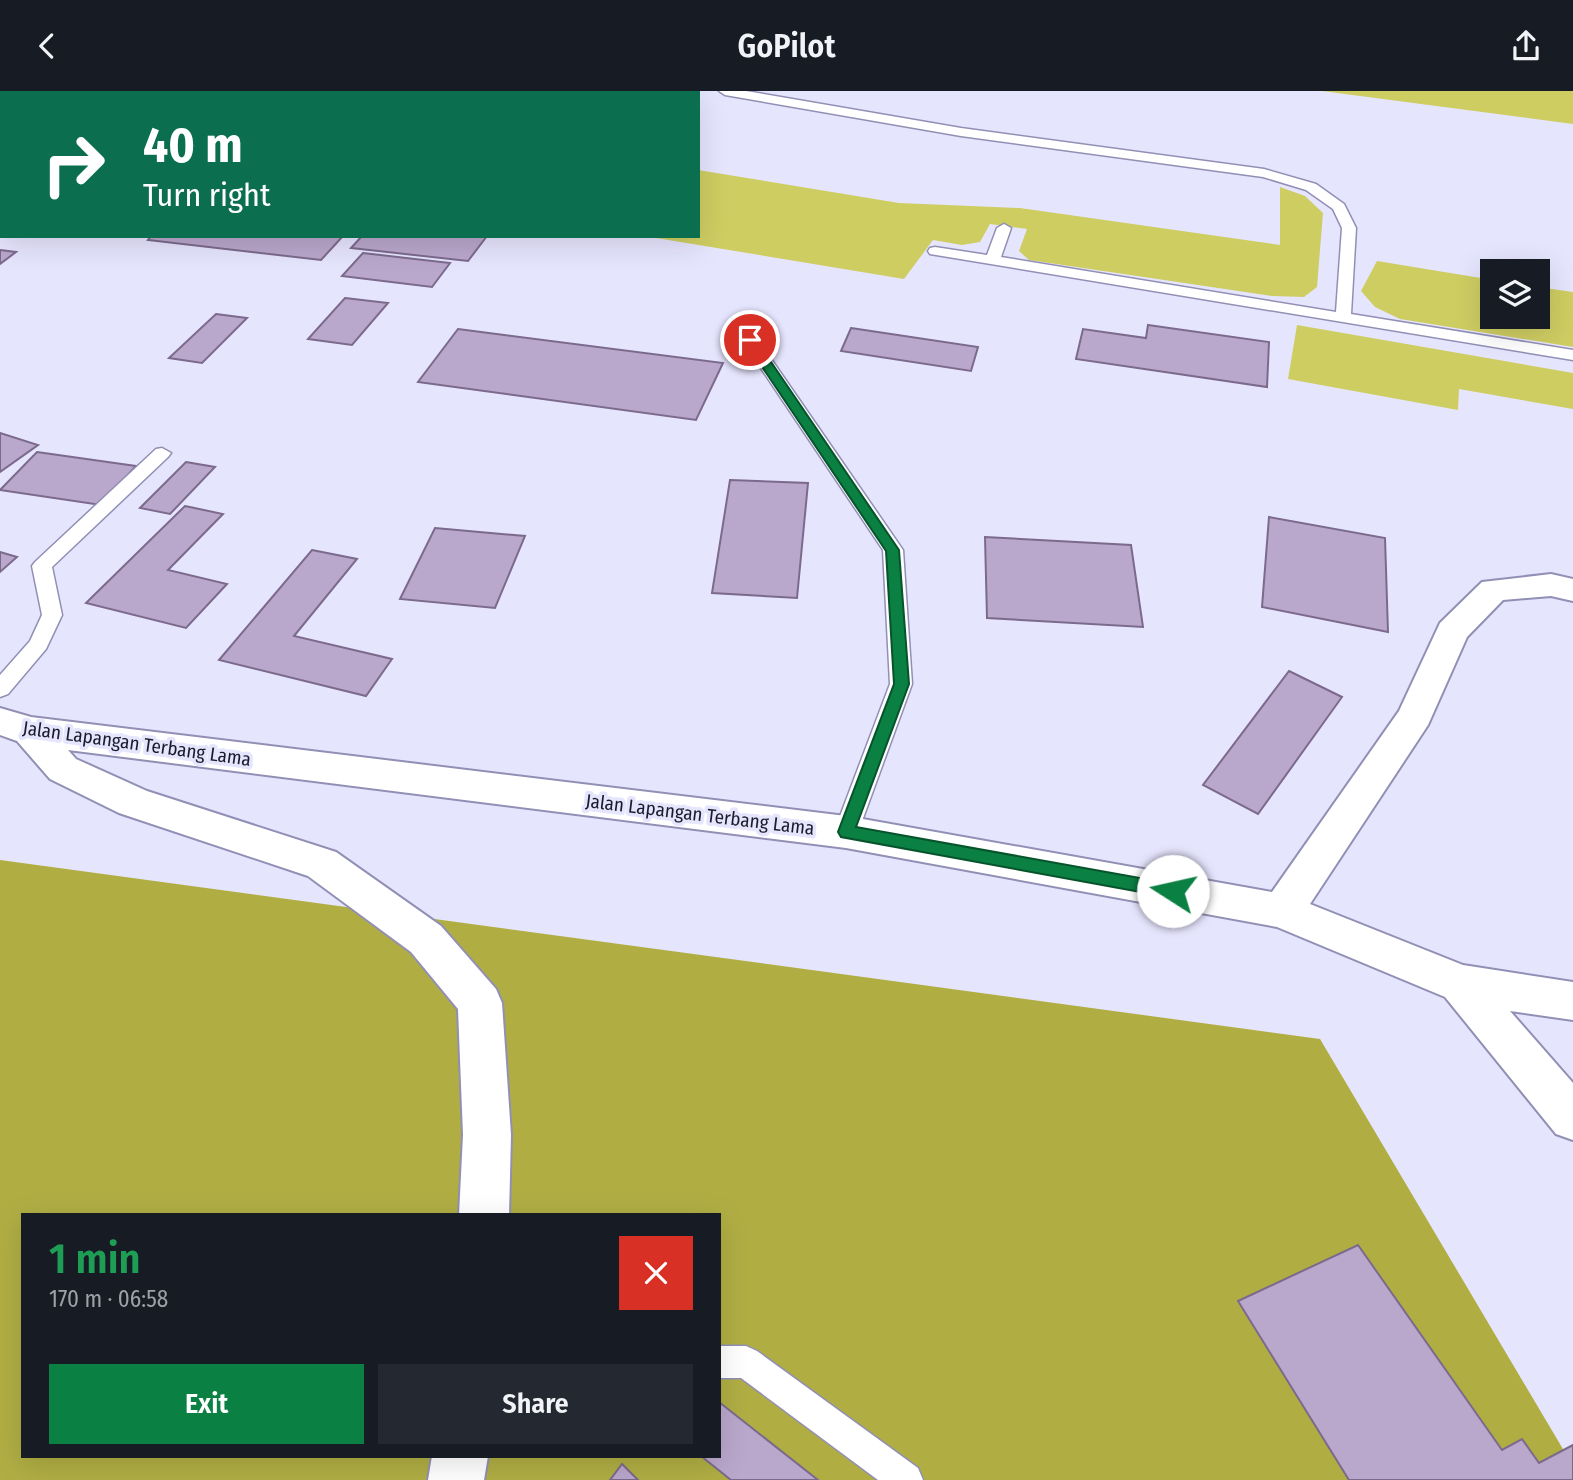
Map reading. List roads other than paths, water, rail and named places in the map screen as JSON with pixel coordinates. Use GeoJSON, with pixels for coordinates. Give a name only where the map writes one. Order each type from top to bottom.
{"type":"FeatureCollection","features":[{"type":"Feature","properties":{"kind":"street"},"geometry":{"type":"LineString","coordinates":[[1282,911],[1415,716],[1452,631],[1494,590],[1550,586],[1573,590]]}},
{"type":"Feature","properties":{"kind":"street","name":"Jalan Lapangan Terbang Lama"},"geometry":{"type":"LineString","coordinates":[[15,726],[846,832],[1282,911],[1460,984],[1573,1118]]}},
{"type":"Feature","properties":{"kind":"street"},"geometry":{"type":"LineString","coordinates":[[15,726],[63,769],[132,802],[322,864],[426,939],[480,1003],[487,1135],[484,1213]]}},
{"type":"Feature","properties":{"kind":"street"},"geometry":{"type":"LineString","coordinates":[[1460,984],[1573,1001]]}},
{"type":"Feature","properties":{"kind":"street"},"geometry":{"type":"LineString","coordinates":[[456,1480],[460,1458]]}},
{"type":"Feature","properties":{"kind":"lane"},"geometry":{"type":"LineString","coordinates":[[725,91],[961,132],[1265,173],[1311,187],[1339,207],[1349,228],[1343,317]]}},
{"type":"Feature","properties":{"kind":"lane"},"geometry":{"type":"LineString","coordinates":[[992,261],[1004,228]]}},
{"type":"Feature","properties":{"kind":"lane"},"geometry":{"type":"LineString","coordinates":[[935,251],[1573,355]]}},
{"type":"Feature","properties":{"kind":"lane"},"geometry":{"type":"LineString","coordinates":[[750,340],[892,550],[901,684],[846,832]]}},
{"type":"Feature","properties":{"kind":"lane"},"geometry":{"type":"LineString","coordinates":[[0,689],[39,644],[52,615],[42,566],[162,453]]}},
{"type":"Feature","properties":{"kind":"lane"},"geometry":{"type":"LineString","coordinates":[[721,1363],[746,1362],[906,1480]]}}]}
